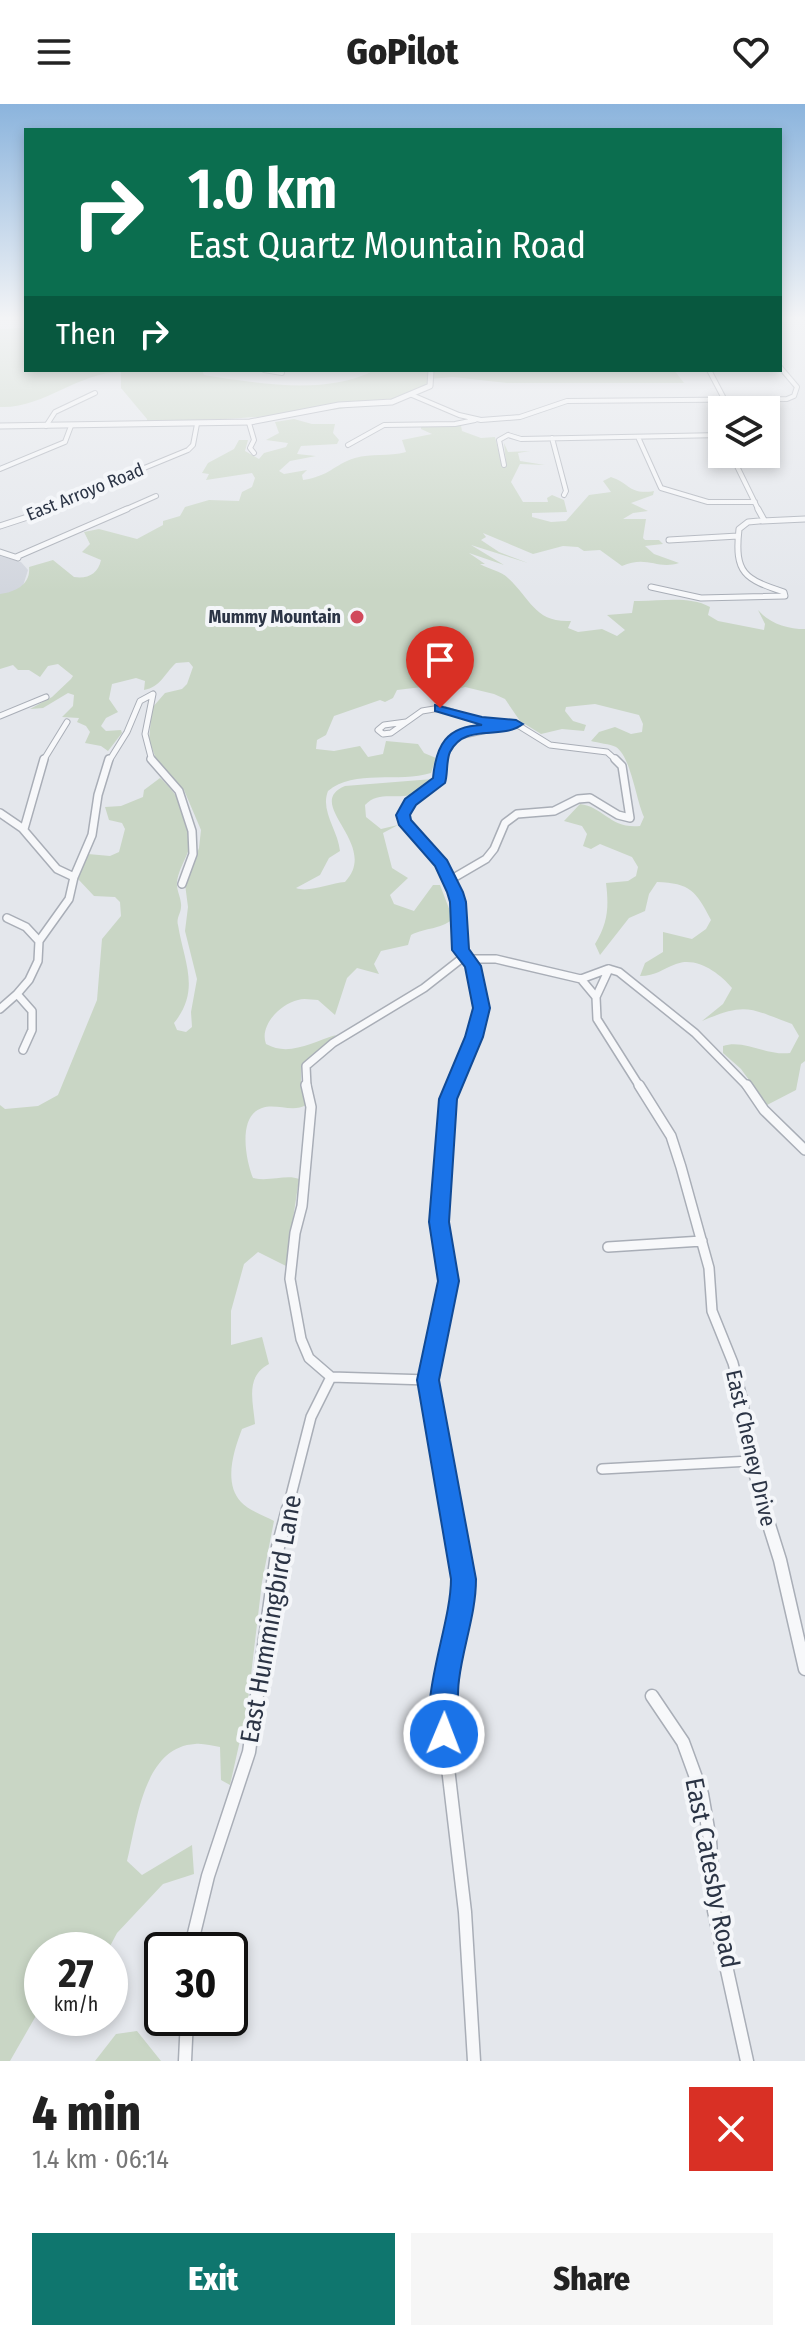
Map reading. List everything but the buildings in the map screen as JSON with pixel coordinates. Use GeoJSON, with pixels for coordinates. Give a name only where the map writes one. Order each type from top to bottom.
{"type":"FeatureCollection","features":[{"type":"Feature","properties":{"kind":"street"},"geometry":{"type":"LineString","coordinates":[[46,426],[55,412],[63,408]]}},
{"type":"Feature","properties":{"kind":"street"},"geometry":{"type":"LineString","coordinates":[[0,426],[249,423],[322,408]]}},
{"type":"Feature","properties":{"kind":"street"},"geometry":{"type":"LineString","coordinates":[[446,408],[475,420],[504,419],[546,408]]}},
{"type":"Feature","properties":{"kind":"street"},"geometry":{"type":"LineString","coordinates":[[504,419],[508,435],[514,439],[708,435]]}},
{"type":"Feature","properties":{"kind":"street"},"geometry":{"type":"LineString","coordinates":[[348,445],[361,441],[376,427],[384,425],[455,424],[475,420]]}},
{"type":"Feature","properties":{"kind":"street"},"geometry":{"type":"LineString","coordinates":[[249,423],[254,439],[250,448],[254,453]]}},
{"type":"Feature","properties":{"kind":"street","name":"East Arroyo Road"},"geometry":{"type":"LineString","coordinates":[[0,526],[49,511],[64,501],[190,449],[197,424]]}},
{"type":"Feature","properties":{"kind":"street"},"geometry":{"type":"LineString","coordinates":[[0,469],[65,442],[71,426]]}},
{"type":"Feature","properties":{"kind":"street"},"geometry":{"type":"LineString","coordinates":[[504,465],[499,440],[508,435]]}},
{"type":"Feature","properties":{"kind":"street"},"geometry":{"type":"LineString","coordinates":[[638,437],[661,488],[708,502],[755,502]]}},
{"type":"Feature","properties":{"kind":"street"},"geometry":{"type":"LineString","coordinates":[[552,438],[566,491],[564,495]]}},
{"type":"Feature","properties":{"kind":"street"},"geometry":{"type":"LineString","coordinates":[[738,468],[762,521]]}},
{"type":"Feature","properties":{"kind":"street"},"geometry":{"type":"LineString","coordinates":[[0,552],[18,558],[156,496]]}},
{"type":"Feature","properties":{"kind":"street"},"geometry":{"type":"LineString","coordinates":[[669,540],[739,533],[762,521],[804,520]]}},
{"type":"Feature","properties":{"kind":"street"},"geometry":{"type":"LineString","coordinates":[[651,587],[701,598],[785,596],[784,592],[753,582],[745,574],[740,564],[739,533]]}},
{"type":"Feature","properties":{"kind":"street"},"geometry":{"type":"LineString","coordinates":[[0,1009],[29,980],[38,961],[39,941],[69,899],[74,877],[92,835],[98,795],[110,757],[127,732],[140,701],[153,694],[148,710],[145,745],[158,774],[180,792],[182,806],[193,825],[196,846],[182,884]]}},
{"type":"Feature","properties":{"kind":"street"},"geometry":{"type":"LineString","coordinates":[[0,716],[46,697]]}},
{"type":"Feature","properties":{"kind":"street"},"geometry":{"type":"LineString","coordinates":[[406,722],[422,711],[440,708],[481,721],[516,724],[550,745],[602,751],[614,756],[622,766],[632,815],[622,818],[602,801],[584,798],[555,811],[515,815],[507,820],[490,854],[462,876],[450,880]]}},
{"type":"Feature","properties":{"kind":"street"},"geometry":{"type":"LineString","coordinates":[[24,829],[34,784],[52,739],[67,722]]}},
{"type":"Feature","properties":{"kind":"street"},"geometry":{"type":"LineString","coordinates":[[474,2061],[465,1912],[444,1734],[446,1680],[464,1598],[464,1579],[428,1380],[448,1281],[439,1222],[448,1099],[474,1037],[481,1008],[473,966],[461,950],[458,902],[450,880],[442,864],[404,821],[403,815],[410,803],[440,780],[442,753],[457,735],[516,724]]}},
{"type":"Feature","properties":{"kind":"street"},"geometry":{"type":"LineString","coordinates":[[0,813],[24,829],[62,875],[74,877]]}},
{"type":"Feature","properties":{"kind":"street"},"geometry":{"type":"LineString","coordinates":[[7,918],[26,927],[39,941]]}},
{"type":"Feature","properties":{"kind":"street"},"geometry":{"type":"LineString","coordinates":[[428,1380],[331,1377],[309,1358],[301,1339],[290,1279],[295,1233],[302,1206],[311,1107],[304,1075],[306,1066],[333,1043],[424,988],[466,958],[496,959],[581,979],[609,969],[619,972],[695,1033],[745,1082],[764,1110],[805,1150]]}},
{"type":"Feature","properties":{"kind":"street"},"geometry":{"type":"LineString","coordinates":[[581,979],[596,997],[609,969]]}},
{"type":"Feature","properties":{"kind":"street"},"geometry":{"type":"LineString","coordinates":[[17,994],[32,1011],[32,1030],[23,1050]]}},
{"type":"Feature","properties":{"kind":"street","name":"East Cheney Drive"},"geometry":{"type":"LineString","coordinates":[[596,997],[597,1019],[631,1068],[671,1136],[709,1268],[712,1311],[733,1363],[743,1402],[750,1461],[780,1560],[805,1669]]}},
{"type":"Feature","properties":{"kind":"street"},"geometry":{"type":"LineString","coordinates":[[608,1247],[702,1241]]}},
{"type":"Feature","properties":{"kind":"street","name":"East Hummingbird Lane"},"geometry":{"type":"LineString","coordinates":[[194,1932],[208,1876],[249,1752],[278,1547],[311,1417],[331,1377]]}},
{"type":"Feature","properties":{"kind":"street"},"geometry":{"type":"LineString","coordinates":[[602,1469],[750,1461]]}},
{"type":"Feature","properties":{"kind":"street","name":"East Catesby Road"},"geometry":{"type":"LineString","coordinates":[[652,1696],[678,1730],[697,1782],[709,1831],[714,1910],[740,2012],[747,2061]]}},
{"type":"Feature","properties":{"kind":"street"},"geometry":{"type":"LineString","coordinates":[[185,2061],[186,2036]]}},
{"type":"Feature","properties":{"kind":"shaded area"},"geometry":{"type":"Polygon","coordinates":[[[0,556],[21,562],[28,570],[0,659],[0,556]]]}},
{"type":"Feature","properties":{"kind":"green space"},"geometry":{"type":"Polygon","coordinates":[[[138,408],[341,408],[251,417],[147,422],[138,408]]]}},
{"type":"Feature","properties":{"kind":"green space"},"geometry":{"type":"Polygon","coordinates":[[[294,419],[312,424],[335,424],[333,433],[339,440],[337,444],[301,446],[297,454],[316,456],[290,461],[279,471],[284,474],[307,470],[302,475],[303,480],[319,476],[355,458],[406,452],[402,440],[432,434],[421,429],[421,426],[461,425],[462,431],[481,438],[495,437],[502,465],[506,464],[504,443],[508,452],[530,451],[518,453],[520,461],[545,465],[520,464],[511,482],[523,502],[548,502],[547,498],[552,495],[564,500],[567,512],[532,513],[532,517],[551,522],[566,521],[589,495],[611,492],[603,481],[611,477],[635,490],[654,491],[653,495],[631,503],[648,511],[633,513],[623,519],[646,519],[643,538],[659,540],[663,544],[645,546],[654,554],[679,563],[638,562],[622,566],[600,550],[584,551],[578,547],[563,546],[533,554],[483,533],[486,537],[481,540],[499,552],[528,563],[471,545],[504,565],[469,553],[485,564],[480,564],[505,576],[541,614],[559,621],[571,621],[568,628],[578,632],[602,629],[617,636],[625,630],[607,615],[632,613],[634,601],[673,600],[692,601],[710,607],[708,615],[718,621],[764,630],[765,624],[758,610],[779,624],[805,629],[805,1061],[801,1064],[796,1090],[767,1105],[741,1069],[723,1053],[723,1046],[731,1044],[790,1053],[799,1036],[792,1024],[747,1009],[729,1011],[702,1021],[723,1004],[732,988],[721,977],[699,964],[684,962],[655,974],[640,976],[645,963],[663,952],[663,932],[692,939],[706,929],[711,920],[691,890],[677,884],[657,882],[649,894],[645,911],[629,918],[600,955],[595,944],[606,915],[606,883],[628,881],[636,876],[638,867],[632,857],[600,844],[591,849],[583,846],[587,834],[582,826],[564,821],[580,804],[621,824],[640,826],[644,817],[626,760],[616,747],[591,741],[599,732],[615,727],[631,734],[642,732],[639,715],[595,704],[566,707],[565,711],[573,721],[586,725],[584,731],[562,729],[541,734],[520,721],[505,699],[494,694],[465,687],[440,694],[422,687],[397,690],[393,698],[385,702],[380,700],[334,716],[326,735],[317,740],[316,749],[334,751],[360,746],[368,757],[383,754],[386,741],[418,744],[424,753],[436,758],[431,773],[351,780],[328,791],[326,806],[340,851],[329,858],[320,875],[296,888],[313,889],[345,882],[354,868],[354,854],[332,803],[334,794],[345,786],[433,779],[410,795],[375,798],[365,805],[366,817],[381,829],[398,825],[383,833],[392,868],[408,878],[390,895],[394,904],[414,911],[433,885],[440,885],[453,919],[411,935],[408,945],[381,951],[374,964],[379,974],[357,968],[347,978],[335,1015],[318,1000],[300,999],[284,1006],[268,1023],[266,1044],[275,1048],[292,1049],[336,1035],[301,1066],[306,1105],[262,1108],[254,1113],[246,1129],[246,1150],[253,1178],[299,1179],[286,1266],[258,1252],[244,1264],[231,1311],[231,1345],[262,1337],[269,1364],[261,1369],[253,1382],[255,1424],[242,1429],[239,1437],[233,1456],[232,1486],[244,1505],[274,1521],[262,1582],[247,1709],[230,1785],[221,1780],[220,1747],[195,1744],[178,1748],[164,1758],[145,1789],[127,1861],[142,1875],[192,1845],[194,1874],[163,1884],[118,1932],[24,1932],[24,2036],[10,2061],[0,2061],[0,1105],[5,1109],[38,1106],[58,1095],[97,1000],[102,939],[121,916],[120,902],[115,897],[94,896],[78,879],[88,854],[110,856],[119,852],[125,829],[122,823],[109,820],[105,807],[121,806],[143,797],[144,790],[160,778],[180,801],[191,829],[190,844],[177,885],[181,904],[178,922],[189,987],[182,1011],[174,1023],[177,1030],[186,1032],[192,1027],[191,1012],[197,979],[185,931],[188,907],[185,884],[199,848],[201,830],[184,790],[161,773],[149,740],[152,708],[165,693],[182,689],[187,684],[193,667],[189,662],[176,663],[158,683],[144,690],[145,681],[136,678],[112,684],[109,699],[118,712],[106,718],[101,726],[106,731],[121,730],[122,733],[108,751],[101,746],[85,743],[90,732],[77,722],[79,718],[62,717],[73,706],[74,695],[68,693],[43,708],[30,709],[52,697],[73,676],[58,664],[48,666],[40,677],[29,670],[18,670],[13,665],[0,669],[0,594],[21,586],[28,578],[29,567],[53,560],[74,577],[92,574],[101,560],[82,552],[90,544],[84,532],[99,529],[137,539],[163,525],[163,521],[180,516],[185,507],[209,500],[239,501],[242,492],[252,487],[255,478],[252,473],[206,480],[209,474],[202,473],[208,463],[234,449],[239,440],[248,440],[245,451],[259,459],[264,453],[286,447],[288,443],[266,440],[279,433],[275,422],[294,419]]]}},
{"type":"Feature","properties":{"kind":"green space"},"geometry":{"type":"Polygon","coordinates":[[[137,2031],[161,2061],[95,2061],[114,2036],[128,2036],[128,2032],[137,2031]]]}},
{"type":"Feature","properties":{"kind":"place","name":"Mummy Mountain"},"geometry":{"type":"Point","coordinates":[357,617]}},
{"type":"Feature","properties":{"kind":"route"},"geometry":{"type":"LineString","coordinates":[[440,708],[476,720],[516,724],[508,728],[471,730],[457,735],[442,753],[440,780],[410,803],[403,815],[404,821],[442,864],[455,892],[462,954],[473,966],[481,993],[474,1037],[448,1099],[439,1222],[448,1281],[428,1380],[464,1579],[464,1598],[446,1680],[444,1734]]}}]}
